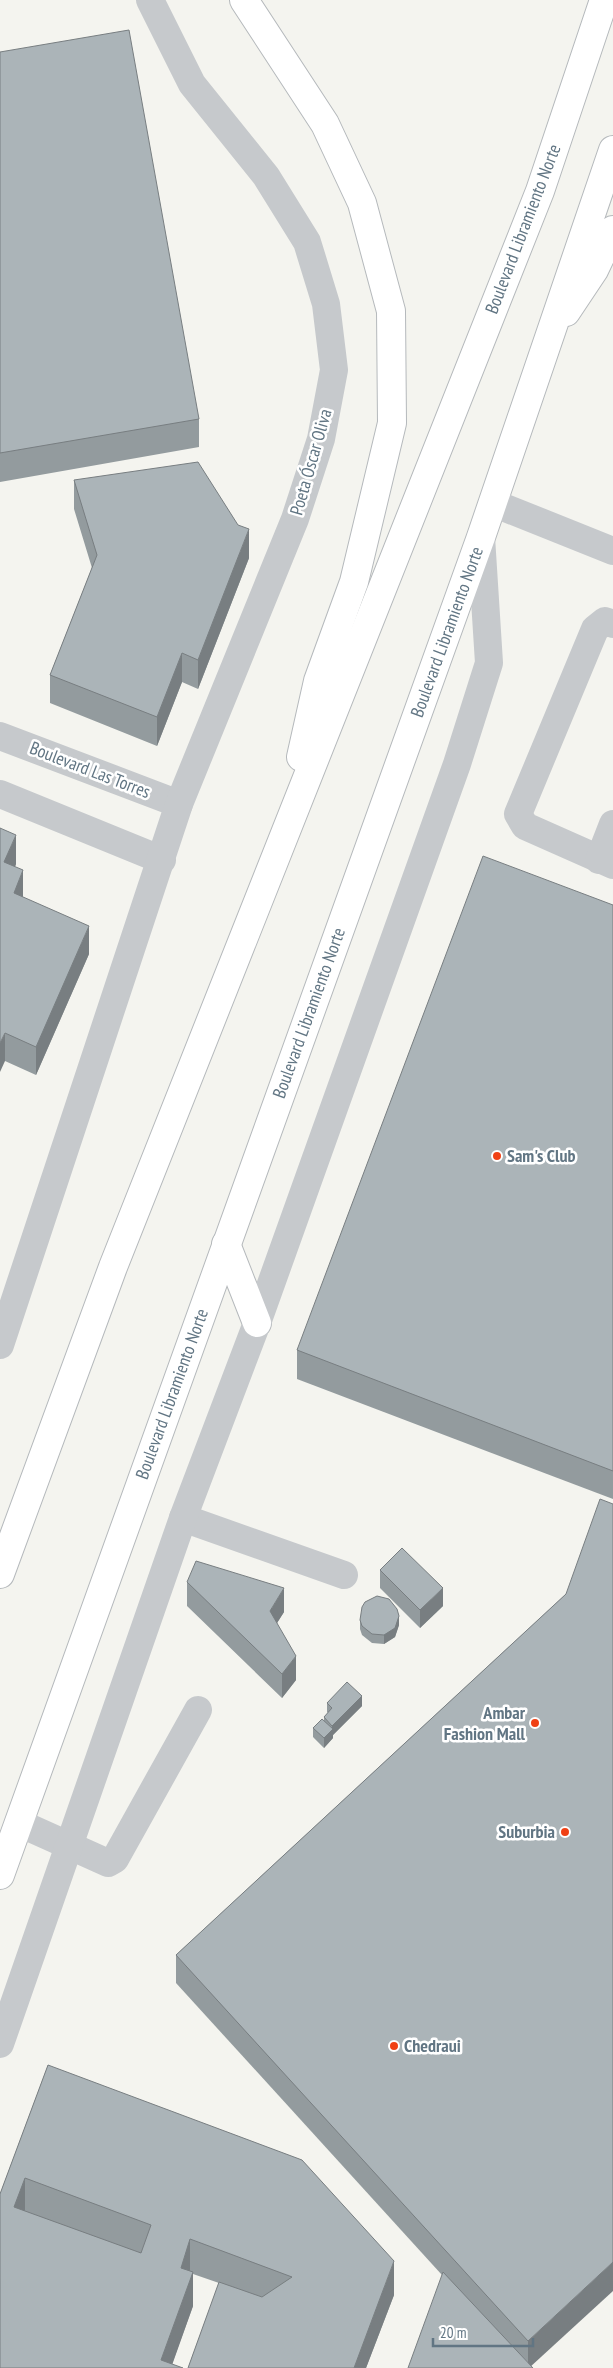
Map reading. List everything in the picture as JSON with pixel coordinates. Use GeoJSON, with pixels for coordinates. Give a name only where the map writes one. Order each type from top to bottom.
{"type":"FeatureCollection","features":[{"type":"Feature","properties":{"kind":"highway"},"geometry":{"type":"LineString","coordinates":[[244,0],[329,132],[362,203],[391,312],[392,423],[354,582],[318,681],[284,837]]}},
{"type":"Feature","properties":{"kind":"highway","name":"Boulevard Libramiento Norte"},"geometry":{"type":"LineString","coordinates":[[0,1574],[113,1267],[540,191],[604,0]]}},
{"type":"Feature","properties":{"kind":"highway","name":"Boulevard Libramiento Norte"},"geometry":{"type":"LineString","coordinates":[[0,1875],[481,537],[613,150]]}},
{"type":"Feature","properties":{"kind":"highway"},"geometry":{"type":"LineString","coordinates":[[547,340],[594,270],[613,230]]}},
{"type":"Feature","properties":{"kind":"highway"},"geometry":{"type":"LineString","coordinates":[[226,1244],[257,1323]]}},
{"type":"Feature","properties":{"kind":"street","name":"Poeta Óscar Oliva"},"geometry":{"type":"LineString","coordinates":[[0,1346],[179,804],[295,519],[321,439],[334,370],[326,304],[306,242],[266,176],[192,84],[150,0]]}},
{"type":"Feature","properties":{"kind":"street"},"geometry":{"type":"LineString","coordinates":[[493,503],[613,551]]}},
{"type":"Feature","properties":{"kind":"street"},"geometry":{"type":"LineString","coordinates":[[0,2044],[183,1518],[257,1323],[457,764],[489,663],[481,537]]}},
{"type":"Feature","properties":{"kind":"street"},"geometry":{"type":"LineString","coordinates":[[613,624],[605,621],[595,629],[518,814],[526,826],[606,862],[613,824]]}},
{"type":"Feature","properties":{"kind":"street","name":"Boulevard Las Torres"},"geometry":{"type":"LineString","coordinates":[[0,736],[179,804]]}},
{"type":"Feature","properties":{"kind":"street"},"geometry":{"type":"LineString","coordinates":[[0,794],[162,860]]}},
{"type":"Feature","properties":{"kind":"street"},"geometry":{"type":"LineString","coordinates":[[183,1518],[344,1575]]}},
{"type":"Feature","properties":{"kind":"street"},"geometry":{"type":"LineString","coordinates":[[19,1823],[108,1863],[114,1859],[198,1710]]}},
{"type":"Feature","properties":{"kind":"building"},"geometry":{"type":"Polygon","coordinates":[[[129,30],[199,419],[0,453],[0,52],[129,30]]]}},
{"type":"Feature","properties":{"kind":"building"},"geometry":{"type":"Polygon","coordinates":[[[198,462],[238,525],[249,529],[198,660],[182,653],[157,717],[50,675],[97,555],[74,480],[198,462]]]}},
{"type":"Feature","properties":{"kind":"building"},"geometry":{"type":"Polygon","coordinates":[[[0,828],[16,835],[4,862],[23,870],[14,893],[89,926],[36,1047],[5,1033],[0,1043],[0,828]]]}},
{"type":"Feature","properties":{"kind":"building","name":"Sam's Club"},"geometry":{"type":"Polygon","coordinates":[[[483,856],[613,905],[613,1471],[297,1350],[483,856]]]}},
{"type":"Feature","properties":{"kind":"building"},"geometry":{"type":"Polygon","coordinates":[[[600,1499],[613,1504],[613,2262],[528,2341],[176,1955],[566,1594],[600,1499]]]}},
{"type":"Feature","properties":{"kind":"building"},"geometry":{"type":"Polygon","coordinates":[[[402,1548],[443,1588],[420,1610],[380,1570],[402,1548]]]}},
{"type":"Feature","properties":{"kind":"building"},"geometry":{"type":"Polygon","coordinates":[[[196,1561],[284,1588],[270,1611],[296,1656],[282,1674],[187,1582],[196,1561]]]}},
{"type":"Feature","properties":{"kind":"building"},"geometry":{"type":"Polygon","coordinates":[[[377,1596],[389,1599],[397,1609],[399,1616],[395,1628],[384,1635],[372,1634],[362,1626],[360,1620],[362,1607],[365,1602],[377,1596]]]}},
{"type":"Feature","properties":{"kind":"building"},"geometry":{"type":"Polygon","coordinates":[[[347,1682],[362,1696],[332,1726],[324,1717],[332,1708],[327,1703],[347,1682]]]}},
{"type":"Feature","properties":{"kind":"building"},"geometry":{"type":"Polygon","coordinates":[[[322,1719],[333,1729],[324,1738],[313,1728],[322,1719]]]}},
{"type":"Feature","properties":{"kind":"building"},"geometry":{"type":"Polygon","coordinates":[[[48,2065],[302,2160],[394,2261],[354,2368],[188,2368],[219,2282],[262,2297],[292,2277],[190,2239],[181,2268],[193,2272],[161,2360],[183,2368],[0,2368],[0,2194],[48,2065]],[[25,2178],[14,2207],[141,2253],[151,2225],[25,2178]]]}},
{"type":"Feature","properties":{"kind":"building"},"geometry":{"type":"Polygon","coordinates":[[[443,2272],[533,2368],[408,2368],[443,2272]]]}},
{"type":"Feature","properties":{"kind":"place","name":"Sam's Club"},"geometry":{"type":"Point","coordinates":[497,1156]}},
{"type":"Feature","properties":{"kind":"place","name":"Ambar Fashion Mall"},"geometry":{"type":"Point","coordinates":[535,1723]}},
{"type":"Feature","properties":{"kind":"place","name":"Suburbia"},"geometry":{"type":"Point","coordinates":[565,1832]}},
{"type":"Feature","properties":{"kind":"place","name":"Chedraui"},"geometry":{"type":"Point","coordinates":[394,2046]}}]}
